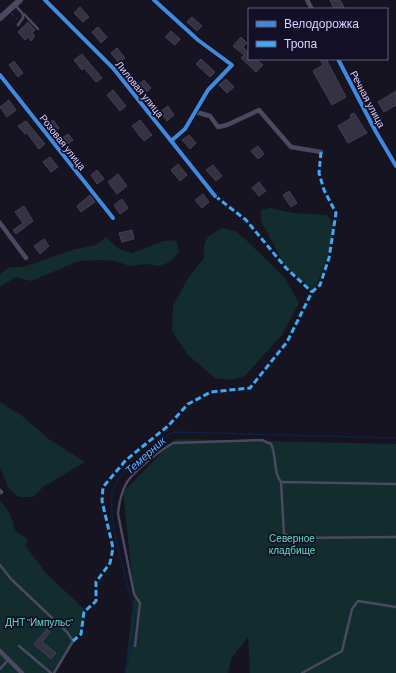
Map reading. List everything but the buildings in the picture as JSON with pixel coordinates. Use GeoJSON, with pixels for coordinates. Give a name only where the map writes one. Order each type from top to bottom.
{"type":"FeatureCollection","features":[{"type":"Feature","properties":{"kind":"street","name":"Лиловая улица"},"geometry":{"type":"LineString","coordinates":[[45,0],[113,68],[215,196]]}},
{"type":"Feature","properties":{"kind":"street"},"geometry":{"type":"LineString","coordinates":[[154,0],[198,40],[232,65],[208,90],[185,129],[171,142]]}},
{"type":"Feature","properties":{"kind":"street"},"geometry":{"type":"LineString","coordinates":[[0,18],[18,2]]}},
{"type":"Feature","properties":{"kind":"street","name":"Речная улица"},"geometry":{"type":"LineString","coordinates":[[339,60],[376,132],[396,166]]}},
{"type":"Feature","properties":{"kind":"street","name":"Розовая улица"},"geometry":{"type":"LineString","coordinates":[[0,76],[113,218]]}},
{"type":"Feature","properties":{"kind":"street"},"geometry":{"type":"LineString","coordinates":[[196,112],[210,116],[218,127],[234,122],[259,110],[291,147],[321,152]]}},
{"type":"Feature","properties":{"kind":"street"},"geometry":{"type":"LineString","coordinates":[[0,223],[26,258]]}},
{"type":"Feature","properties":{"kind":"street"},"geometry":{"type":"LineString","coordinates":[[0,652],[22,673]]}},
{"type":"Feature","properties":{"kind":"lane"},"geometry":{"type":"LineString","coordinates":[[18,2],[23,14],[38,29]]}},
{"type":"Feature","properties":{"kind":"lane"},"geometry":{"type":"LineString","coordinates":[[18,25],[23,18],[23,14]]}},
{"type":"Feature","properties":{"kind":"lane"},"geometry":{"type":"LineString","coordinates":[[135,646],[140,603],[134,594],[118,514],[119,501],[127,483],[157,454],[173,443],[262,440],[271,444],[275,453],[277,477],[281,482],[284,534],[294,538],[396,537]]}},
{"type":"Feature","properties":{"kind":"lane"},"geometry":{"type":"LineString","coordinates":[[281,482],[396,484]]}},
{"type":"Feature","properties":{"kind":"lane"},"geometry":{"type":"LineString","coordinates":[[0,565],[11,579],[67,632],[74,641],[53,673],[19,646]]}},
{"type":"Feature","properties":{"kind":"lane"},"geometry":{"type":"LineString","coordinates":[[302,673],[307,672],[342,651],[352,609],[358,601],[396,607]]}},
{"type":"Feature","properties":{"kind":"lane"},"geometry":{"type":"LineString","coordinates":[[0,669],[8,659]]}},
{"type":"Feature","properties":{"kind":"green space"},"geometry":{"type":"Polygon","coordinates":[[[270,208],[293,213],[327,215],[334,224],[327,258],[314,290],[286,268],[261,221],[261,210],[270,208]]]}},
{"type":"Feature","properties":{"kind":"green space"},"geometry":{"type":"Polygon","coordinates":[[[223,228],[235,231],[244,238],[285,278],[299,303],[282,335],[245,376],[230,380],[215,378],[188,355],[172,331],[173,306],[188,278],[204,258],[204,246],[207,238],[223,228]]]}},
{"type":"Feature","properties":{"kind":"green space"},"geometry":{"type":"Polygon","coordinates":[[[106,237],[119,249],[132,253],[164,241],[176,240],[179,252],[170,262],[159,266],[146,264],[130,266],[115,261],[103,260],[79,261],[31,281],[16,277],[0,287],[0,274],[10,267],[23,267],[72,250],[96,245],[106,237]]]}},
{"type":"Feature","properties":{"kind":"green space"},"geometry":{"type":"Polygon","coordinates":[[[0,402],[21,415],[50,440],[85,462],[43,487],[33,497],[19,497],[9,489],[0,468],[0,402]]]}},
{"type":"Feature","properties":{"kind":"green space","name":"Северное кладбище"},"geometry":{"type":"Polygon","coordinates":[[[175,439],[396,444],[396,673],[250,673],[248,637],[231,659],[228,673],[125,673],[134,596],[123,492],[175,439]]]}},
{"type":"Feature","properties":{"kind":"green space","name":"ДНТ \"Импульс\""},"geometry":{"type":"Polygon","coordinates":[[[0,500],[13,521],[15,531],[26,537],[28,542],[25,545],[45,572],[86,611],[79,633],[56,673],[0,673],[0,500]]]}},
{"type":"Feature","properties":{"kind":"waterway","name":"Темерник"},"geometry":{"type":"LineString","coordinates":[[125,673],[133,635],[135,616],[114,530],[112,497],[118,479],[138,458],[168,435],[175,432],[396,438]]}},
{"type":"Feature","properties":{"kind":"marked path"},"geometry":{"type":"LineString","coordinates":[[73,641],[81,634],[84,612],[96,601],[96,582],[110,563],[113,548],[102,501],[103,487],[126,460],[168,426],[188,404],[211,392],[250,388],[287,342],[312,292],[320,285],[329,258],[336,213],[324,190],[319,173],[321,152]]}},
{"type":"Feature","properties":{"kind":"marked path"},"geometry":{"type":"LineString","coordinates":[[215,196],[246,220],[286,268],[312,292]]}},
{"type":"Feature","properties":{"kind":"cycle path"},"geometry":{"type":"LineString","coordinates":[[45,0],[113,68],[215,196]]}},
{"type":"Feature","properties":{"kind":"cycle path"},"geometry":{"type":"LineString","coordinates":[[154,0],[198,40],[232,65],[208,90],[185,129],[171,141]]}},
{"type":"Feature","properties":{"kind":"cycle path"},"geometry":{"type":"LineString","coordinates":[[339,60],[376,132],[396,166]]}},
{"type":"Feature","properties":{"kind":"cycle path"},"geometry":{"type":"LineString","coordinates":[[0,75],[113,218]]}}]}
